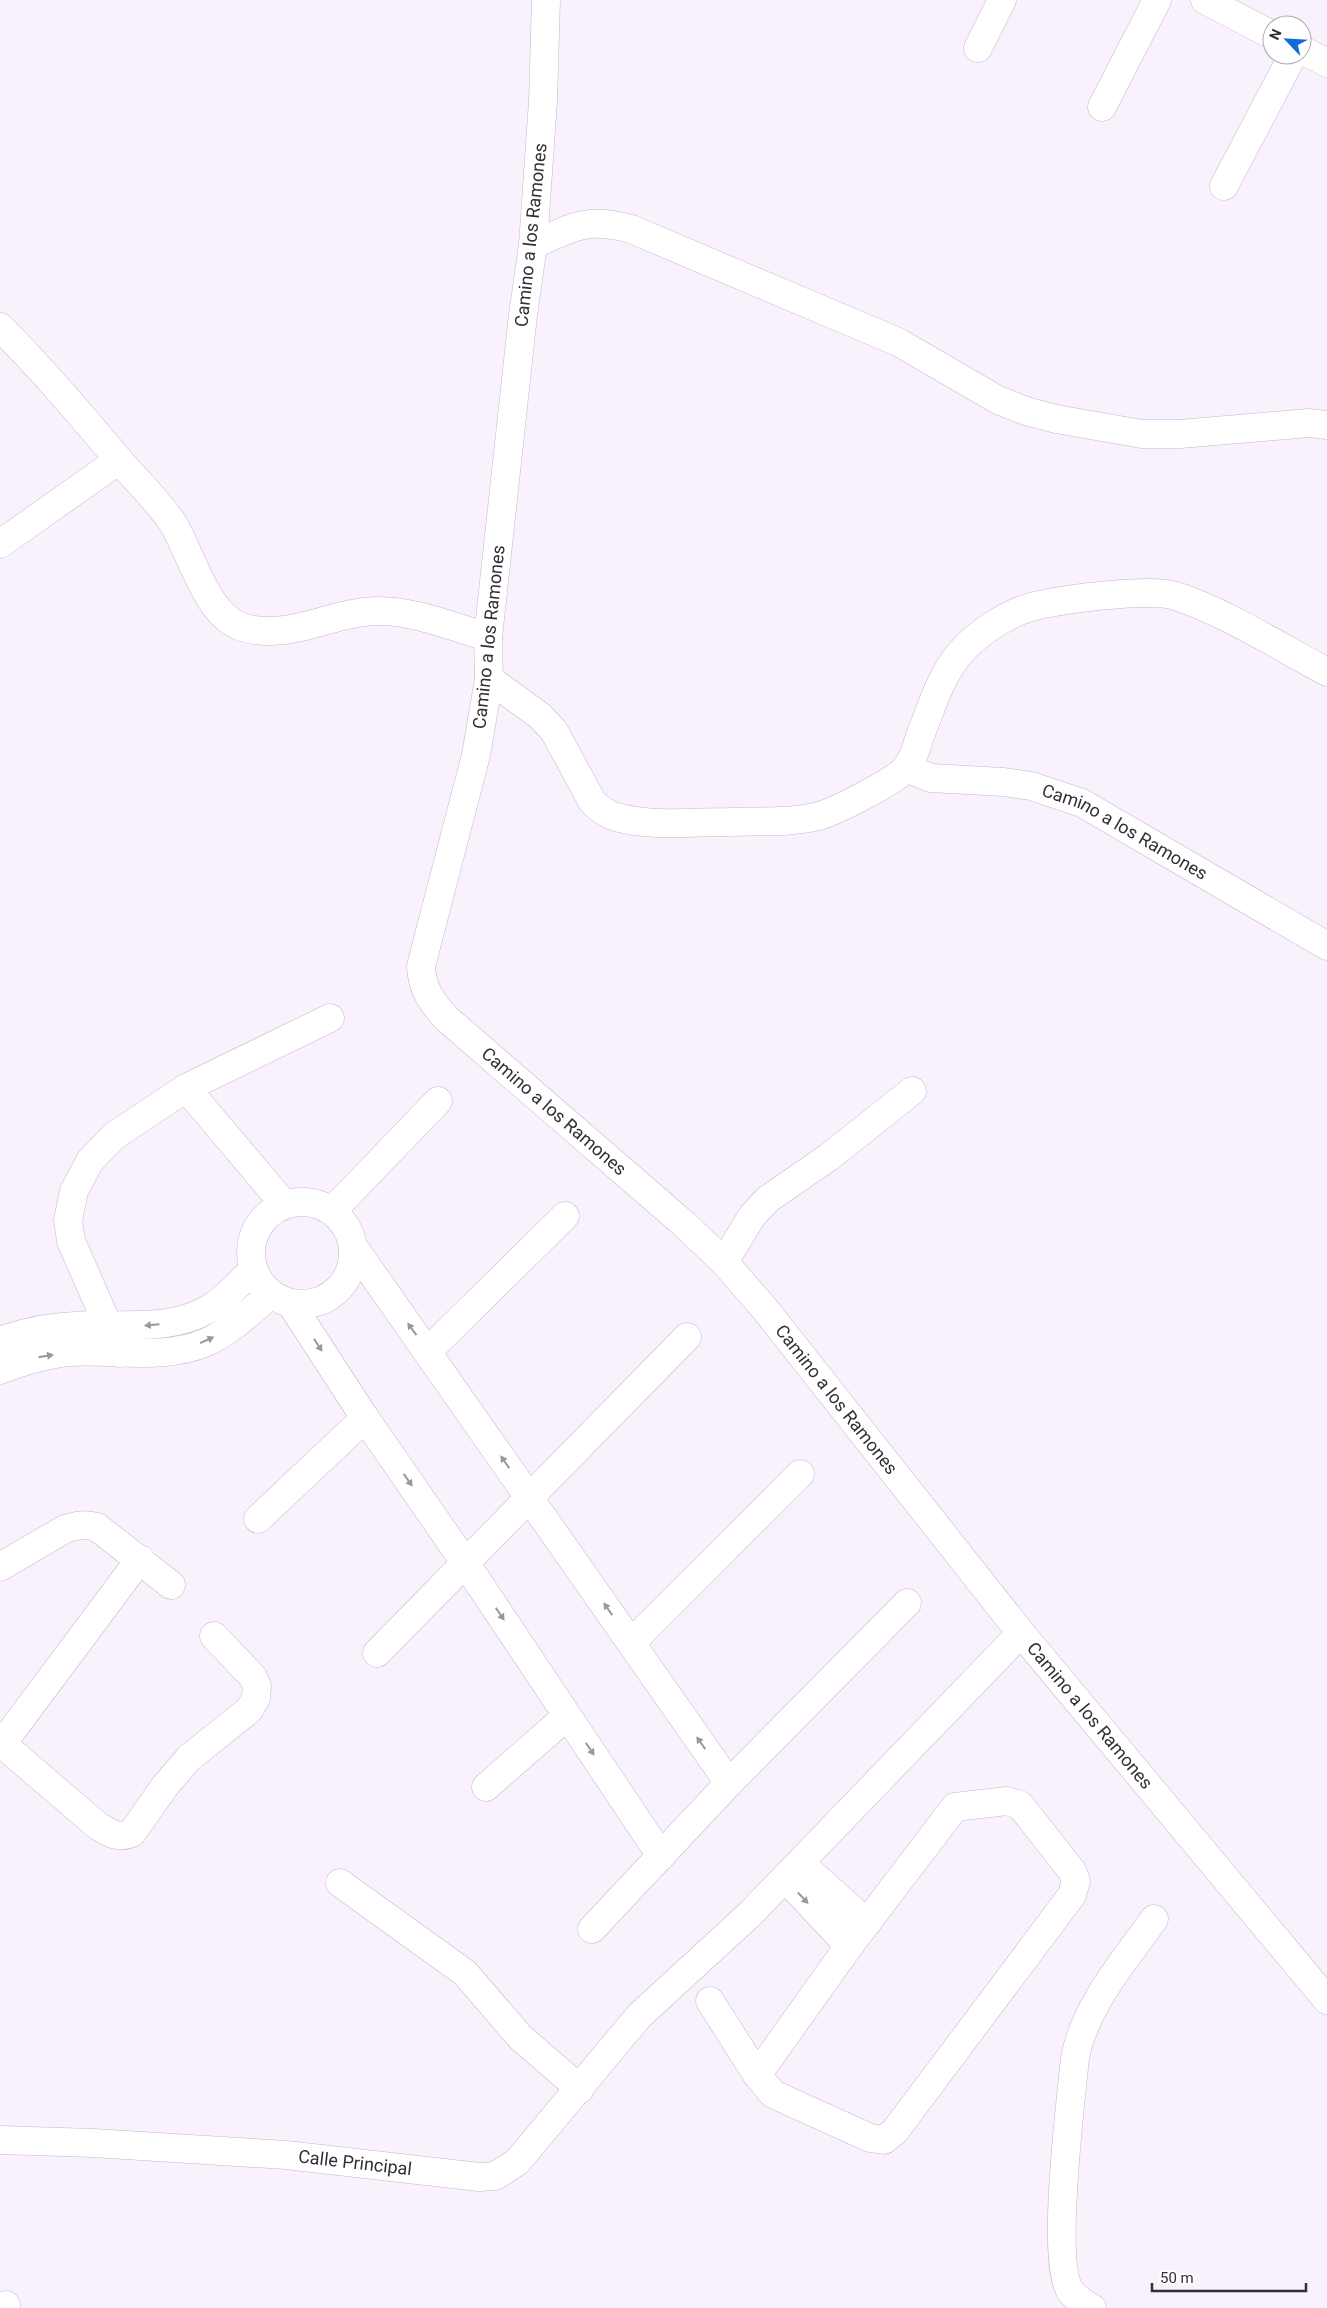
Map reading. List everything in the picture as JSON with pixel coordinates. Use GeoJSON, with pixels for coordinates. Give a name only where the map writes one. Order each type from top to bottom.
{"type":"FeatureCollection","features":[{"type":"Feature","properties":{"kind":"street","name":"Camino a los Ramones"},"geometry":{"type":"LineString","coordinates":[[546,0],[543,101],[533,245],[523,315],[488,637],[489,679],[476,755],[421,966],[421,982],[425,991],[446,1018],[684,1224],[724,1262],[764,1308],[1021,1633],[1327,2000]]}},
{"type":"Feature","properties":{"kind":"street"},"geometry":{"type":"LineString","coordinates":[[978,48],[1002,0]]}},
{"type":"Feature","properties":{"kind":"street"},"geometry":{"type":"LineString","coordinates":[[1102,107],[1157,0]]}},
{"type":"Feature","properties":{"kind":"street"},"geometry":{"type":"LineString","coordinates":[[1205,0],[1262,29]]}},
{"type":"Feature","properties":{"kind":"street"},"geometry":{"type":"LineString","coordinates":[[1312,56],[1327,64]]}},
{"type":"Feature","properties":{"kind":"street"},"geometry":{"type":"LineString","coordinates":[[1224,186],[1288,65]]}},
{"type":"Feature","properties":{"kind":"street"},"geometry":{"type":"LineString","coordinates":[[533,245],[576,226],[596,222],[631,229],[898,342],[998,400],[1056,419],[1142,434],[1180,434],[1309,423],[1327,425]]}},
{"type":"Feature","properties":{"kind":"street"},"geometry":{"type":"LineString","coordinates":[[0,327],[60,390],[172,522],[211,598],[222,613],[239,626],[260,632],[285,630],[377,611],[402,613],[488,637]]}},
{"type":"Feature","properties":{"kind":"street"},"geometry":{"type":"LineString","coordinates":[[0,544],[119,460]]}},
{"type":"Feature","properties":{"kind":"street"},"geometry":{"type":"LineString","coordinates":[[489,679],[540,716],[559,740],[592,801],[599,809],[618,818],[641,822],[687,823],[796,820],[819,816],[840,809],[906,768],[944,675],[962,650],[1005,618],[1024,609],[1118,594],[1147,592],[1174,595],[1207,609],[1327,672]]}},
{"type":"Feature","properties":{"kind":"street","name":"Camino a los Ramones"},"geometry":{"type":"LineString","coordinates":[[906,768],[931,778],[1032,786],[1082,803],[1327,946]]}},
{"type":"Feature","properties":{"kind":"street"},"geometry":{"type":"LineString","coordinates":[[120,1353],[71,1241],[68,1220],[74,1191],[90,1161],[114,1136],[186,1088],[330,1018]]}},
{"type":"Feature","properties":{"kind":"street"},"geometry":{"type":"LineString","coordinates":[[186,1088],[284,1204]]}},
{"type":"Feature","properties":{"kind":"street"},"geometry":{"type":"LineString","coordinates":[[724,1262],[752,1216],[768,1199],[829,1157],[912,1091]]}},
{"type":"Feature","properties":{"kind":"street"},"geometry":{"type":"LineString","coordinates":[[333,1210],[438,1101]]}},
{"type":"Feature","properties":{"kind":"street"},"geometry":{"type":"LineString","coordinates":[[661,1856],[466,1564],[365,1418],[281,1299],[260,1283],[253,1270],[251,1250],[255,1231],[267,1215],[284,1204],[300,1201],[318,1203],[333,1210],[348,1227],[355,1249],[729,1783]]}},
{"type":"Feature","properties":{"kind":"street"},"geometry":{"type":"LineString","coordinates":[[428,1351],[565,1216]]}},
{"type":"Feature","properties":{"kind":"street"},"geometry":{"type":"LineString","coordinates":[[0,1370],[28,1359],[70,1352],[156,1353],[206,1342],[281,1299],[315,1303],[336,1292],[351,1273],[355,1249]]}},
{"type":"Feature","properties":{"kind":"street"},"geometry":{"type":"LineString","coordinates":[[0,1341],[22,1332],[75,1326],[153,1326],[185,1320],[209,1309],[253,1270]]}},
{"type":"Feature","properties":{"kind":"street"},"geometry":{"type":"LineString","coordinates":[[377,1653],[687,1337]]}},
{"type":"Feature","properties":{"kind":"street"},"geometry":{"type":"LineString","coordinates":[[258,1519],[365,1418]]}},
{"type":"Feature","properties":{"kind":"street"},"geometry":{"type":"LineString","coordinates":[[631,1643],[800,1474]]}},
{"type":"Feature","properties":{"kind":"street"},"geometry":{"type":"LineString","coordinates":[[0,1567],[75,1525],[87,1524],[97,1528],[140,1559],[171,1585]]}},
{"type":"Feature","properties":{"kind":"street"},"geometry":{"type":"LineString","coordinates":[[140,1559],[1,1743],[98,1826],[112,1835],[124,1836],[132,1833],[165,1786],[189,1758],[250,1710],[256,1698],[257,1686],[253,1677],[214,1636]]}},
{"type":"Feature","properties":{"kind":"street"},"geometry":{"type":"LineString","coordinates":[[592,1928],[729,1783],[907,1603]]}},
{"type":"Feature","properties":{"kind":"street","name":"Calle Principal"},"geometry":{"type":"LineString","coordinates":[[0,2140],[93,2143],[286,2155],[479,2177],[494,2176],[517,2162],[580,2089],[639,2016],[750,1914],[1021,1633]]}},
{"type":"Feature","properties":{"kind":"street"},"geometry":{"type":"LineString","coordinates":[[486,1787],[567,1716]]}},
{"type":"Feature","properties":{"kind":"street"},"geometry":{"type":"LineString","coordinates":[[710,2001],[757,2075],[773,2094],[870,2138],[884,2140],[895,2131],[1072,1895],[1076,1882],[1072,1871],[1020,1805],[1008,1801],[954,1807],[849,1946],[757,2075]]}},
{"type":"Feature","properties":{"kind":"street"},"geometry":{"type":"LineString","coordinates":[[792,1871],[867,1923]]}},
{"type":"Feature","properties":{"kind":"street"},"geometry":{"type":"LineString","coordinates":[[792,1871],[849,1946]]}},
{"type":"Feature","properties":{"kind":"street"},"geometry":{"type":"LineString","coordinates":[[340,1883],[465,1973],[520,2037],[580,2089]]}},
{"type":"Feature","properties":{"kind":"street"},"geometry":{"type":"LineString","coordinates":[[1092,2308],[1071,2292],[1066,2276],[1061,2216],[1074,2058],[1079,2036],[1088,2015],[1154,1919]]}}]}
